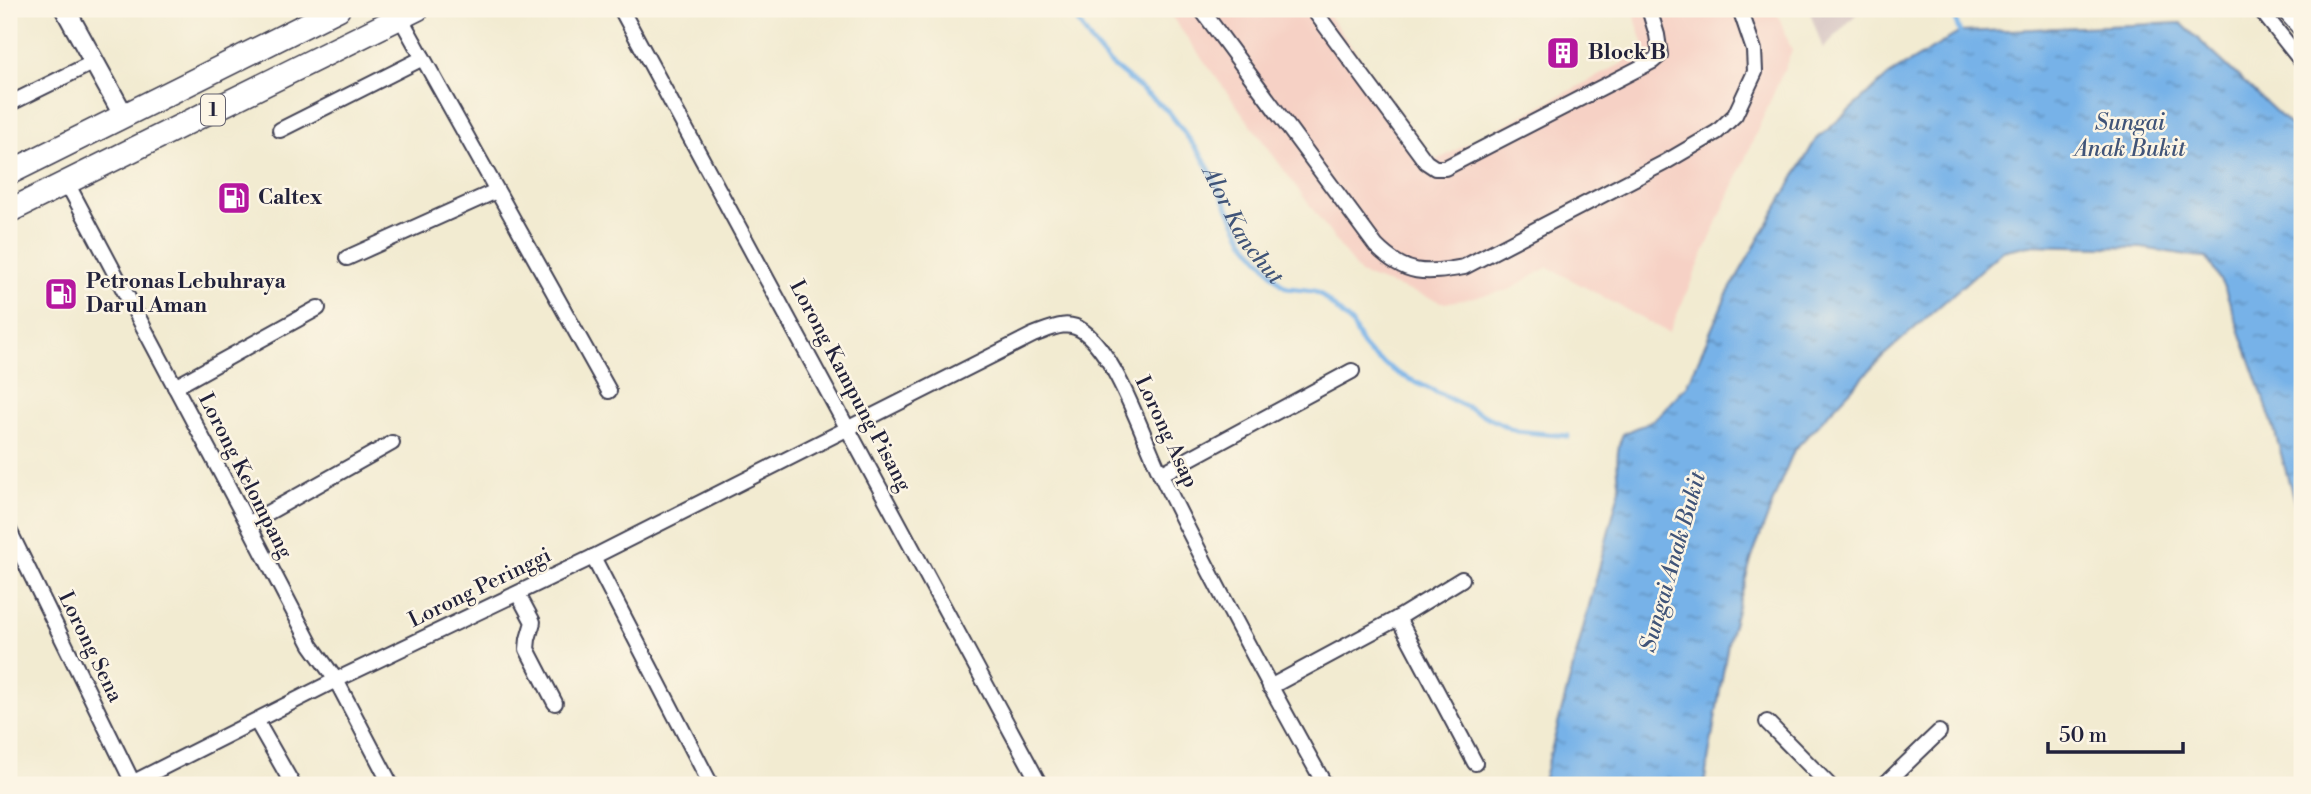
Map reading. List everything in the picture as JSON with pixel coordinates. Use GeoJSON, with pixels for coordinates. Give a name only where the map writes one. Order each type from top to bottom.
{"type":"FeatureCollection","features":[{"type":"Feature","properties":{"kind":"main road","name":"1"},"geometry":{"type":"LineString","coordinates":[[9,173],[338,9]]}},
{"type":"Feature","properties":{"kind":"main road"},"geometry":{"type":"LineString","coordinates":[[2287,9],[2302,26]]}},
{"type":"Feature","properties":{"kind":"main road","name":"1"},"geometry":{"type":"LineString","coordinates":[[9,211],[409,13]]}},
{"type":"Feature","properties":{"kind":"street"},"geometry":{"type":"LineString","coordinates":[[65,9],[124,116]]}},
{"type":"Feature","properties":{"kind":"street","name":"Lorong Kampung Pisang"},"geometry":{"type":"LineString","coordinates":[[621,9],[1041,785]]}},
{"type":"Feature","properties":{"kind":"street"},"geometry":{"type":"LineString","coordinates":[[1201,9],[1376,246],[1390,260],[1409,269],[1430,273],[1464,267],[1664,163],[1717,132],[1735,115],[1755,72],[1754,50],[1740,9]]}},
{"type":"Feature","properties":{"kind":"street"},"geometry":{"type":"LineString","coordinates":[[1313,9],[1426,162],[1434,168],[1445,169],[1653,61],[1660,55],[1660,47],[1649,9]]}},
{"type":"Feature","properties":{"kind":"street"},"geometry":{"type":"LineString","coordinates":[[2260,9],[2302,62]]}},
{"type":"Feature","properties":{"kind":"street"},"geometry":{"type":"LineString","coordinates":[[409,13],[423,58],[609,391]]}},
{"type":"Feature","properties":{"kind":"street"},"geometry":{"type":"LineString","coordinates":[[280,130],[423,58]]}},
{"type":"Feature","properties":{"kind":"street"},"geometry":{"type":"LineString","coordinates":[[9,104],[94,62]]}},
{"type":"Feature","properties":{"kind":"street","name":"Lorong Kelompang"},"geometry":{"type":"LineString","coordinates":[[67,183],[311,645],[336,680],[391,785]]}},
{"type":"Feature","properties":{"kind":"street"},"geometry":{"type":"LineString","coordinates":[[347,258],[496,191]]}},
{"type":"Feature","properties":{"kind":"street"},"geometry":{"type":"LineString","coordinates":[[175,387],[318,308]]}},
{"type":"Feature","properties":{"kind":"street","name":"Lorong Asap"},"geometry":{"type":"LineString","coordinates":[[849,427],[1033,335],[1057,326],[1072,325],[1090,337],[1108,359],[1161,474],[1270,687],[1325,785]]}},
{"type":"Feature","properties":{"kind":"street"},"geometry":{"type":"LineString","coordinates":[[1161,474],[1352,371]]}},
{"type":"Feature","properties":{"kind":"street","name":"Lorong Peringgi"},"geometry":{"type":"LineString","coordinates":[[130,784],[336,680],[593,557],[849,427]]}},
{"type":"Feature","properties":{"kind":"street"},"geometry":{"type":"LineString","coordinates":[[248,524],[392,443]]}},
{"type":"Feature","properties":{"kind":"street","name":"Lorong Sena"},"geometry":{"type":"LineString","coordinates":[[9,530],[130,784]]}},
{"type":"Feature","properties":{"kind":"street"},"geometry":{"type":"LineString","coordinates":[[593,557],[711,785]]}},
{"type":"Feature","properties":{"kind":"street"},"geometry":{"type":"LineString","coordinates":[[1270,687],[1398,618],[1462,579]]}},
{"type":"Feature","properties":{"kind":"street"},"geometry":{"type":"LineString","coordinates":[[518,594],[533,622],[527,649],[555,703]]}},
{"type":"Feature","properties":{"kind":"street"},"geometry":{"type":"LineString","coordinates":[[1398,618],[1475,763]]}},
{"type":"Feature","properties":{"kind":"street"},"geometry":{"type":"LineString","coordinates":[[257,722],[293,785]]}},
{"type":"Feature","properties":{"kind":"street"},"geometry":{"type":"LineString","coordinates":[[1768,722],[1829,785]]}},
{"type":"Feature","properties":{"kind":"street"},"geometry":{"type":"LineString","coordinates":[[1884,785],[1939,732]]}},
{"type":"Feature","properties":{"kind":"shaded area"},"geometry":{"type":"Polygon","coordinates":[[[1166,9],[1324,9],[1435,161],[1646,51],[1632,9],[1776,9],[1792,51],[1669,333],[1548,267],[1509,290],[1445,303],[1360,274],[1166,9]]]}},
{"type":"Feature","properties":{"kind":"shaded area"},"geometry":{"type":"Polygon","coordinates":[[[1809,9],[1861,9],[1823,49],[1809,9]]]}},
{"type":"Feature","properties":{"kind":"water","name":"Sungai Anak Bukit"},"geometry":{"type":"Polygon","coordinates":[[[2181,23],[2302,136],[2302,529],[2273,425],[2225,289],[2207,258],[2142,248],[2029,245],[2002,251],[1883,356],[1794,450],[1751,560],[1728,643],[1704,785],[1542,785],[1620,488],[1620,440],[1623,434],[1654,420],[1688,384],[1725,298],[1815,141],[1889,75],[1960,32],[2181,23]]]}},
{"type":"Feature","properties":{"kind":"waterway","name":"Alor Kanchut"},"geometry":{"type":"LineString","coordinates":[[1070,9],[1108,62],[1169,112],[1204,159],[1244,240],[1281,284],[1287,288],[1314,291],[1321,295],[1352,324],[1363,346],[1371,355],[1399,374],[1516,431],[1568,436]]}},
{"type":"Feature","properties":{"kind":"waterway"},"geometry":{"type":"LineString","coordinates":[[1952,9],[1961,36]]}},
{"type":"Feature","properties":{"kind":"place","name":"Block B"},"geometry":{"type":"Point","coordinates":[1563,53]}},
{"type":"Feature","properties":{"kind":"place","name":"Caltex"},"geometry":{"type":"Point","coordinates":[234,198]}},
{"type":"Feature","properties":{"kind":"place","name":"Petronas Lebuhraya Darul Aman"},"geometry":{"type":"Point","coordinates":[61,294]}}]}
